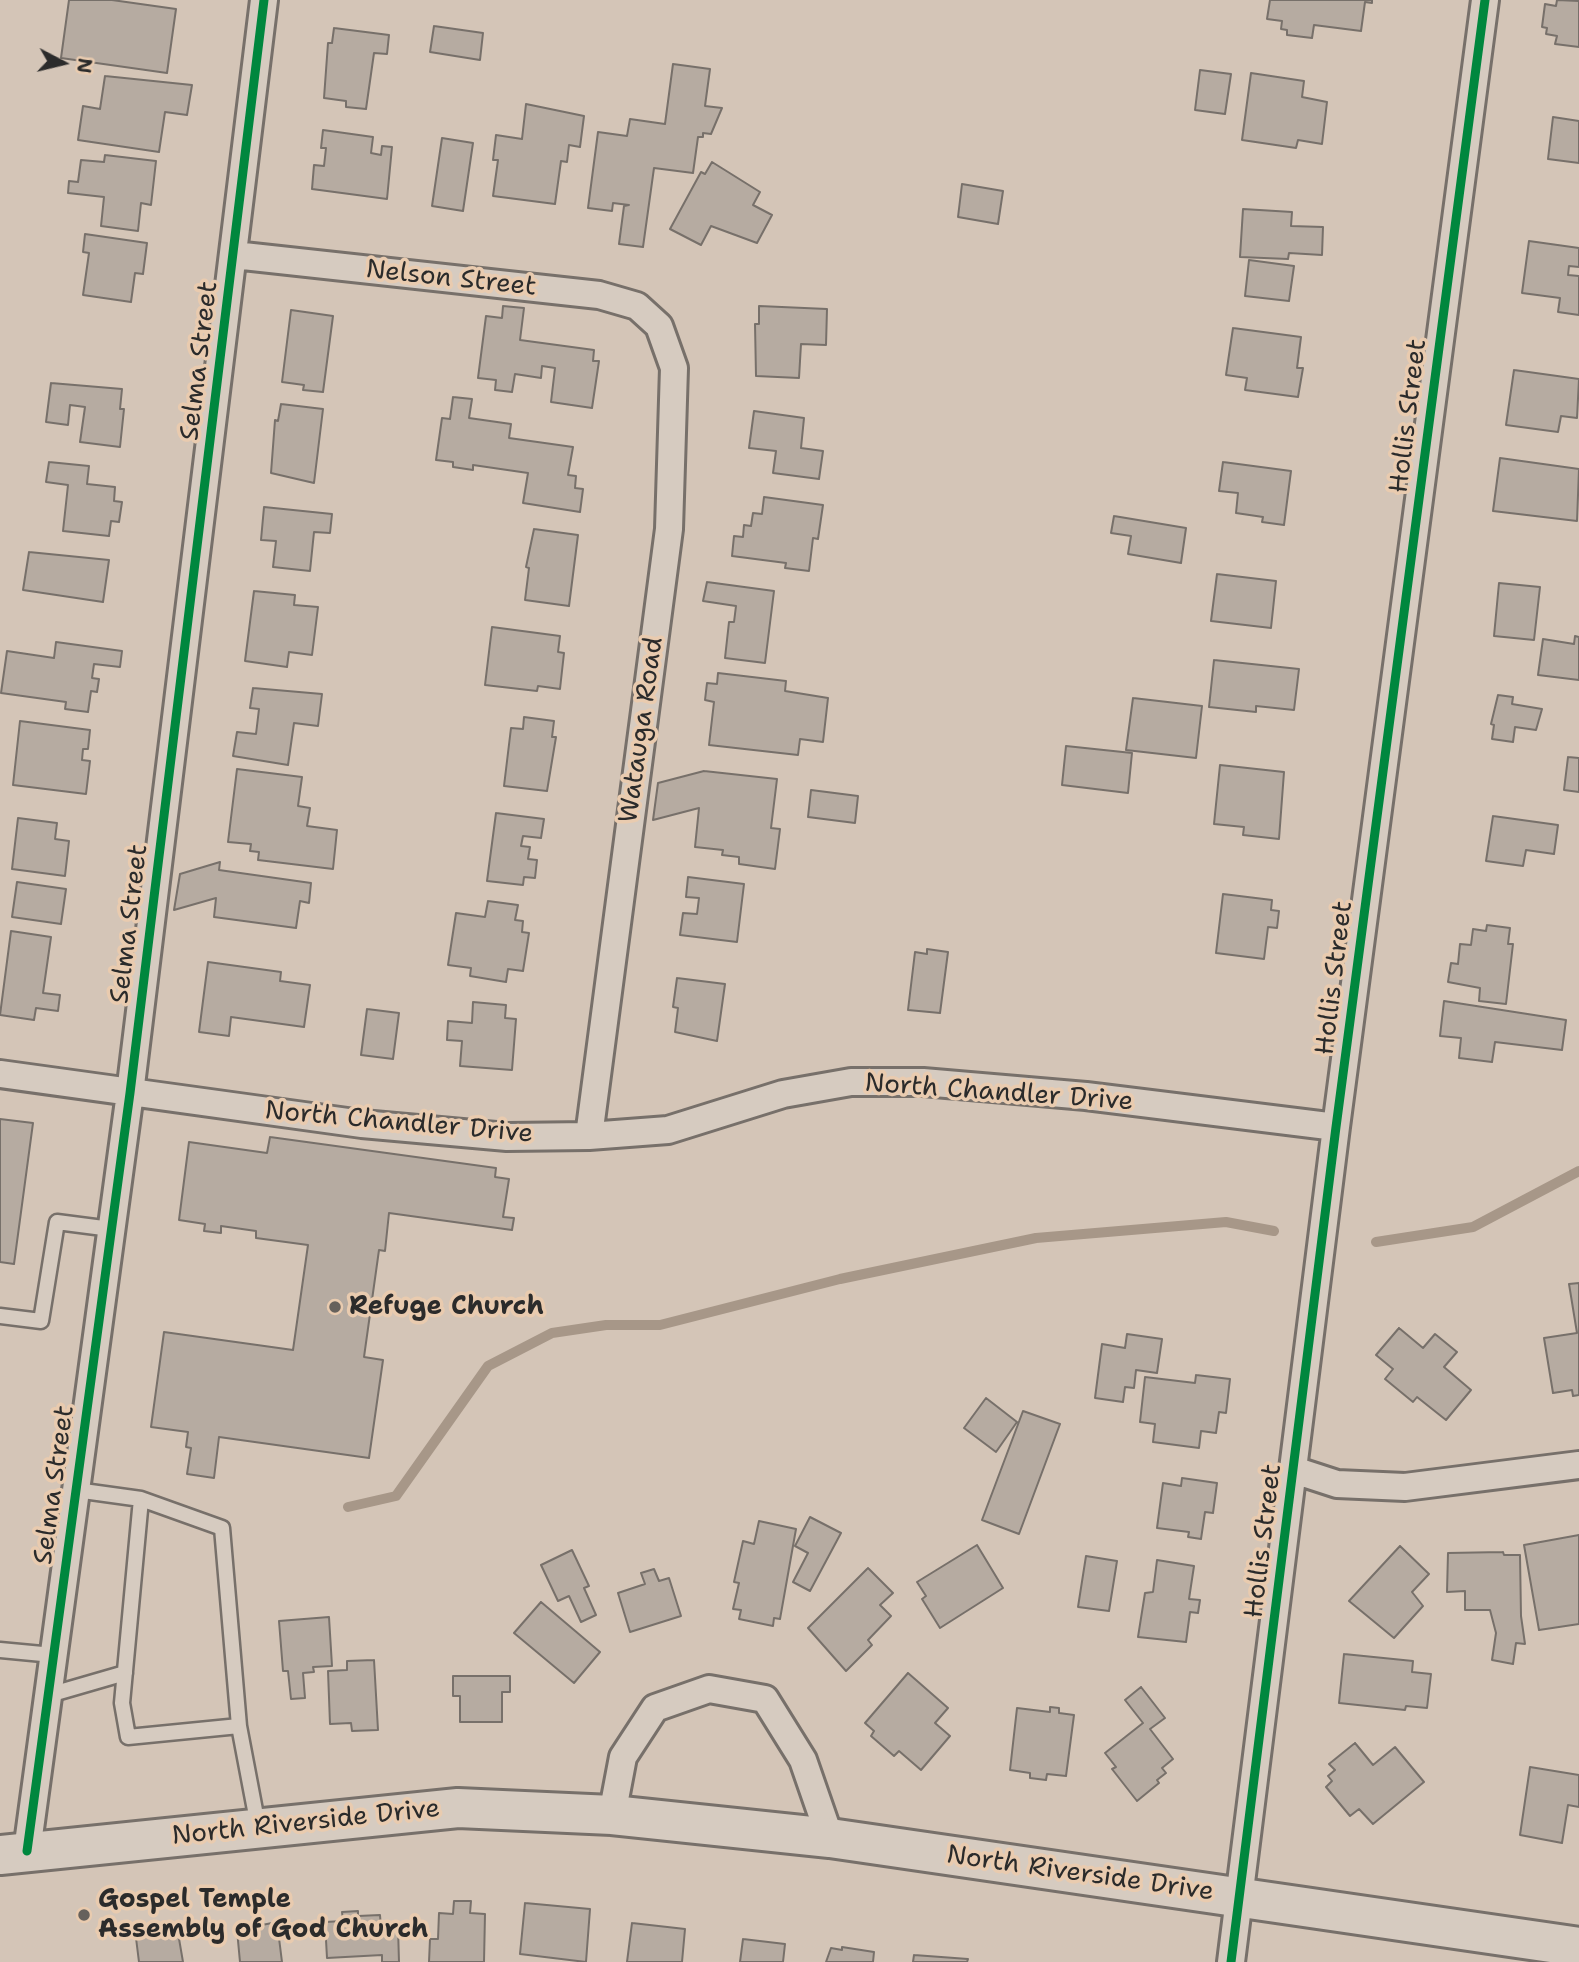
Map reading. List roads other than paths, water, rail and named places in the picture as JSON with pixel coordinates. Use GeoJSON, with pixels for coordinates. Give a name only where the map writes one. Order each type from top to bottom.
{"type":"FeatureCollection","features":[{"type":"Feature","properties":{"kind":"main road","name":"North Riverside Drive"},"geometry":{"type":"LineString","coordinates":[[13,1853],[458,1808],[612,1815],[830,1838],[1579,1947]]}},
{"type":"Feature","properties":{"kind":"street","name":"Selma Street"},"geometry":{"type":"LineString","coordinates":[[13,1853],[48,1695],[130,1093],[264,0]]}},
{"type":"Feature","properties":{"kind":"street","name":"Hollis Street"},"geometry":{"type":"LineString","coordinates":[[1231,1962],[1336,1127],[1485,0]]}},
{"type":"Feature","properties":{"kind":"street","name":"Nelson Street"},"geometry":{"type":"LineString","coordinates":[[234,256],[599,295],[637,306],[659,326]]}},
{"type":"Feature","properties":{"kind":"street","name":"Watauga Road"},"geometry":{"type":"LineString","coordinates":[[589,1136],[669,529],[674,368],[659,326]]}},
{"type":"Feature","properties":{"kind":"street","name":"North Chandler Drive"},"geometry":{"type":"LineString","coordinates":[[0,1074],[362,1124],[507,1137],[589,1136],[668,1130],[783,1094],[851,1082],[923,1082],[1086,1096],[1336,1127]]}},
{"type":"Feature","properties":{"kind":"street"},"geometry":{"type":"LineString","coordinates":[[1294,1470],[1337,1484],[1405,1487],[1579,1465]]}},
{"type":"Feature","properties":{"kind":"street"},"geometry":{"type":"LineString","coordinates":[[612,1815],[623,1757],[655,1707],[709,1689],[765,1699],[803,1760],[830,1838]]}},
{"type":"Feature","properties":{"kind":"lane"},"geometry":{"type":"LineString","coordinates":[[0,1316],[41,1321],[57,1222],[111,1229]]}},
{"type":"Feature","properties":{"kind":"lane"},"geometry":{"type":"LineString","coordinates":[[76,1490],[141,1499],[222,1528],[239,1726],[258,1828]]}},
{"type":"Feature","properties":{"kind":"lane"},"geometry":{"type":"LineString","coordinates":[[141,1499],[122,1703],[128,1737],[239,1726]]}},
{"type":"Feature","properties":{"kind":"lane"},"geometry":{"type":"LineString","coordinates":[[0,1650],[53,1656]]}},
{"type":"Feature","properties":{"kind":"lane"},"geometry":{"type":"LineString","coordinates":[[48,1695],[125,1673]]}},
{"type":"Feature","properties":{"kind":"waterway"},"geometry":{"type":"LineString","coordinates":[[1376,1242],[1473,1227],[1579,1171]]}},
{"type":"Feature","properties":{"kind":"waterway"},"geometry":{"type":"LineString","coordinates":[[348,1507],[396,1496],[488,1366],[552,1333],[606,1325],[660,1325],[840,1279],[1036,1238],[1226,1222],[1274,1231]]}},
{"type":"Feature","properties":{"kind":"place","name":"Refuge Church"},"geometry":{"type":"Point","coordinates":[335,1307]}},
{"type":"Feature","properties":{"kind":"place","name":"Gospel Temple Assembly of God Church"},"geometry":{"type":"Point","coordinates":[84,1915]}}]}
